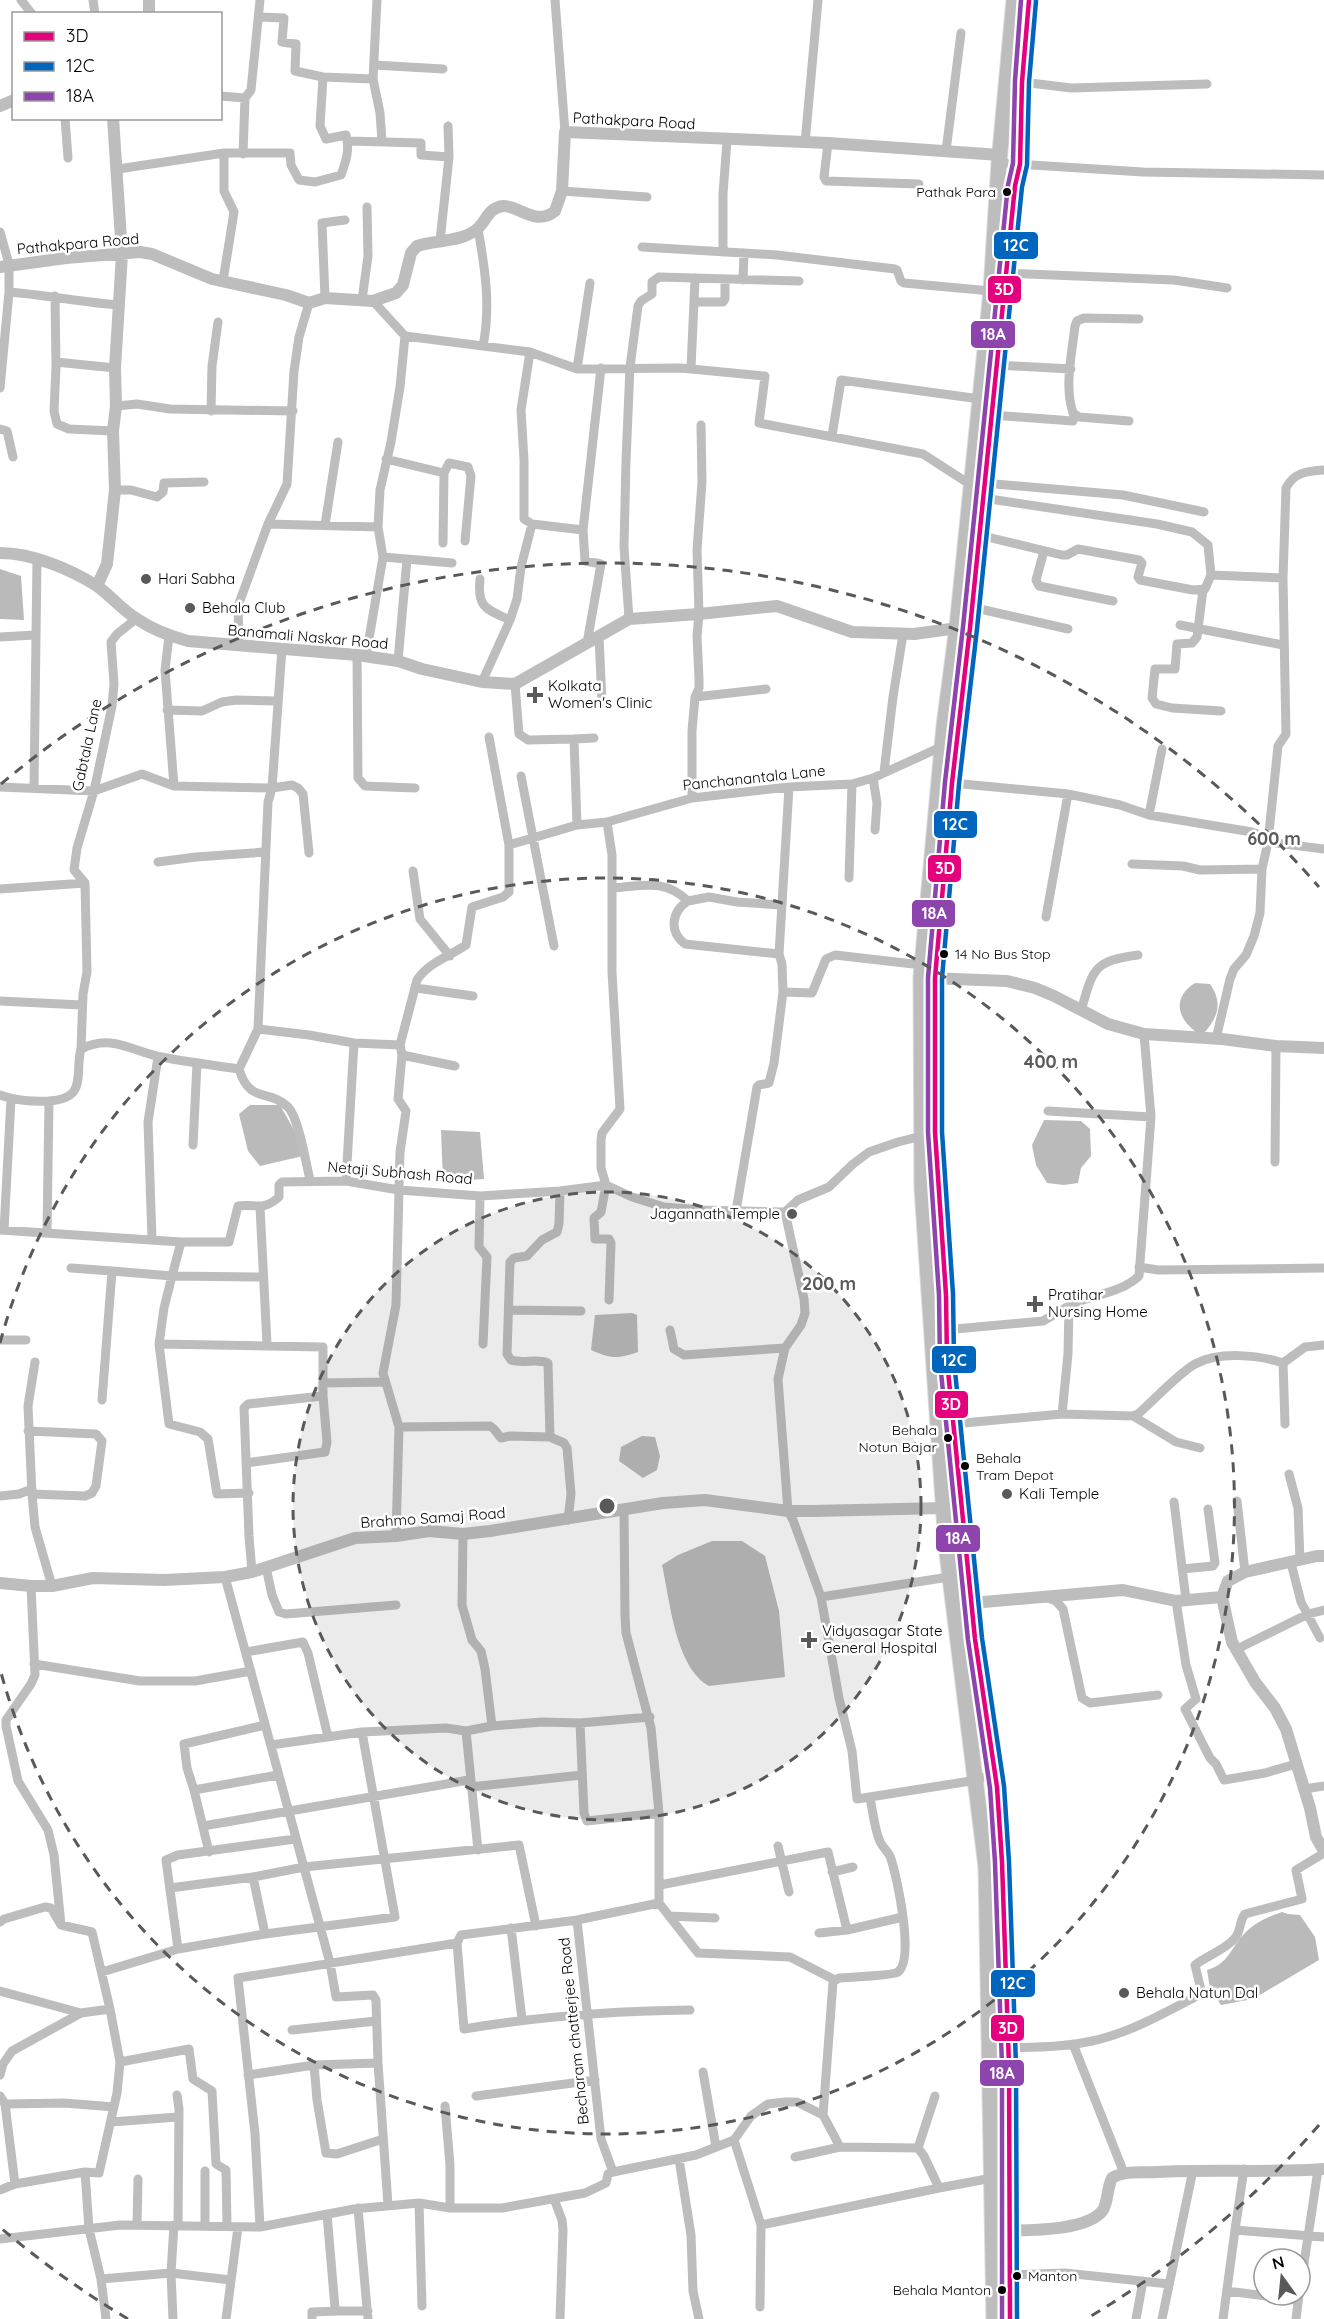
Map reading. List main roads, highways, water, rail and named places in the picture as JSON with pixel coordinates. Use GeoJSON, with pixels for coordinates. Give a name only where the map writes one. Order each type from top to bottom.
{"type":"FeatureCollection","features":[{"type":"Feature","properties":{"kind":"highway"},"geometry":{"type":"LineString","coordinates":[[1010,2319],[1008,2048],[1002,1862],[994,1773],[984,1711],[953,1424],[922,1188],[922,1137],[926,973],[943,746],[964,627],[971,607],[979,535],[980,399],[1014,0]]}},
{"type":"Feature","properties":{"kind":"highway"},"geometry":{"type":"LineString","coordinates":[[994,2319],[986,1867],[950,1577],[944,1508],[935,1132],[926,973],[952,783],[964,627],[980,488],[992,414],[1015,186],[1020,164],[1022,82],[1029,0]]}},
{"type":"Feature","properties":{"kind":"place","name":"Pathak Para"},"geometry":{"type":"Point","coordinates":[1007,192]}},
{"type":"Feature","properties":{"kind":"place","name":"Hari Sabha"},"geometry":{"type":"Point","coordinates":[146,579]}},
{"type":"Feature","properties":{"kind":"place","name":"Behala Club"},"geometry":{"type":"Point","coordinates":[190,608]}},
{"type":"Feature","properties":{"kind":"place","name":"Kolkata Women's Clinic"},"geometry":{"type":"Point","coordinates":[535,695]}},
{"type":"Feature","properties":{"kind":"place","name":"14 No Bus Stop"},"geometry":{"type":"Point","coordinates":[944,954]}},
{"type":"Feature","properties":{"kind":"place","name":"Jagannath Temple"},"geometry":{"type":"Point","coordinates":[792,1214]}},
{"type":"Feature","properties":{"kind":"place","name":"Pratihar Nursing Home"},"geometry":{"type":"Point","coordinates":[1035,1304]}},
{"type":"Feature","properties":{"kind":"place","name":"Behala Notun Bajar"},"geometry":{"type":"Point","coordinates":[948,1438]}},
{"type":"Feature","properties":{"kind":"place","name":"Behala Tram Depot"},"geometry":{"type":"Point","coordinates":[965,1466]}},
{"type":"Feature","properties":{"kind":"place","name":"Kali Temple"},"geometry":{"type":"Point","coordinates":[1007,1494]}},
{"type":"Feature","properties":{"kind":"place","name":"Vidyasagar State General Hospital"},"geometry":{"type":"Point","coordinates":[809,1640]}},
{"type":"Feature","properties":{"kind":"place","name":"Behala Natun Dal"},"geometry":{"type":"Point","coordinates":[1124,1993]}},
{"type":"Feature","properties":{"kind":"place","name":"Manton"},"geometry":{"type":"Point","coordinates":[1017,2276]}},
{"type":"Feature","properties":{"kind":"place","name":"Behala Manton"},"geometry":{"type":"Point","coordinates":[1002,2290]}}]}
